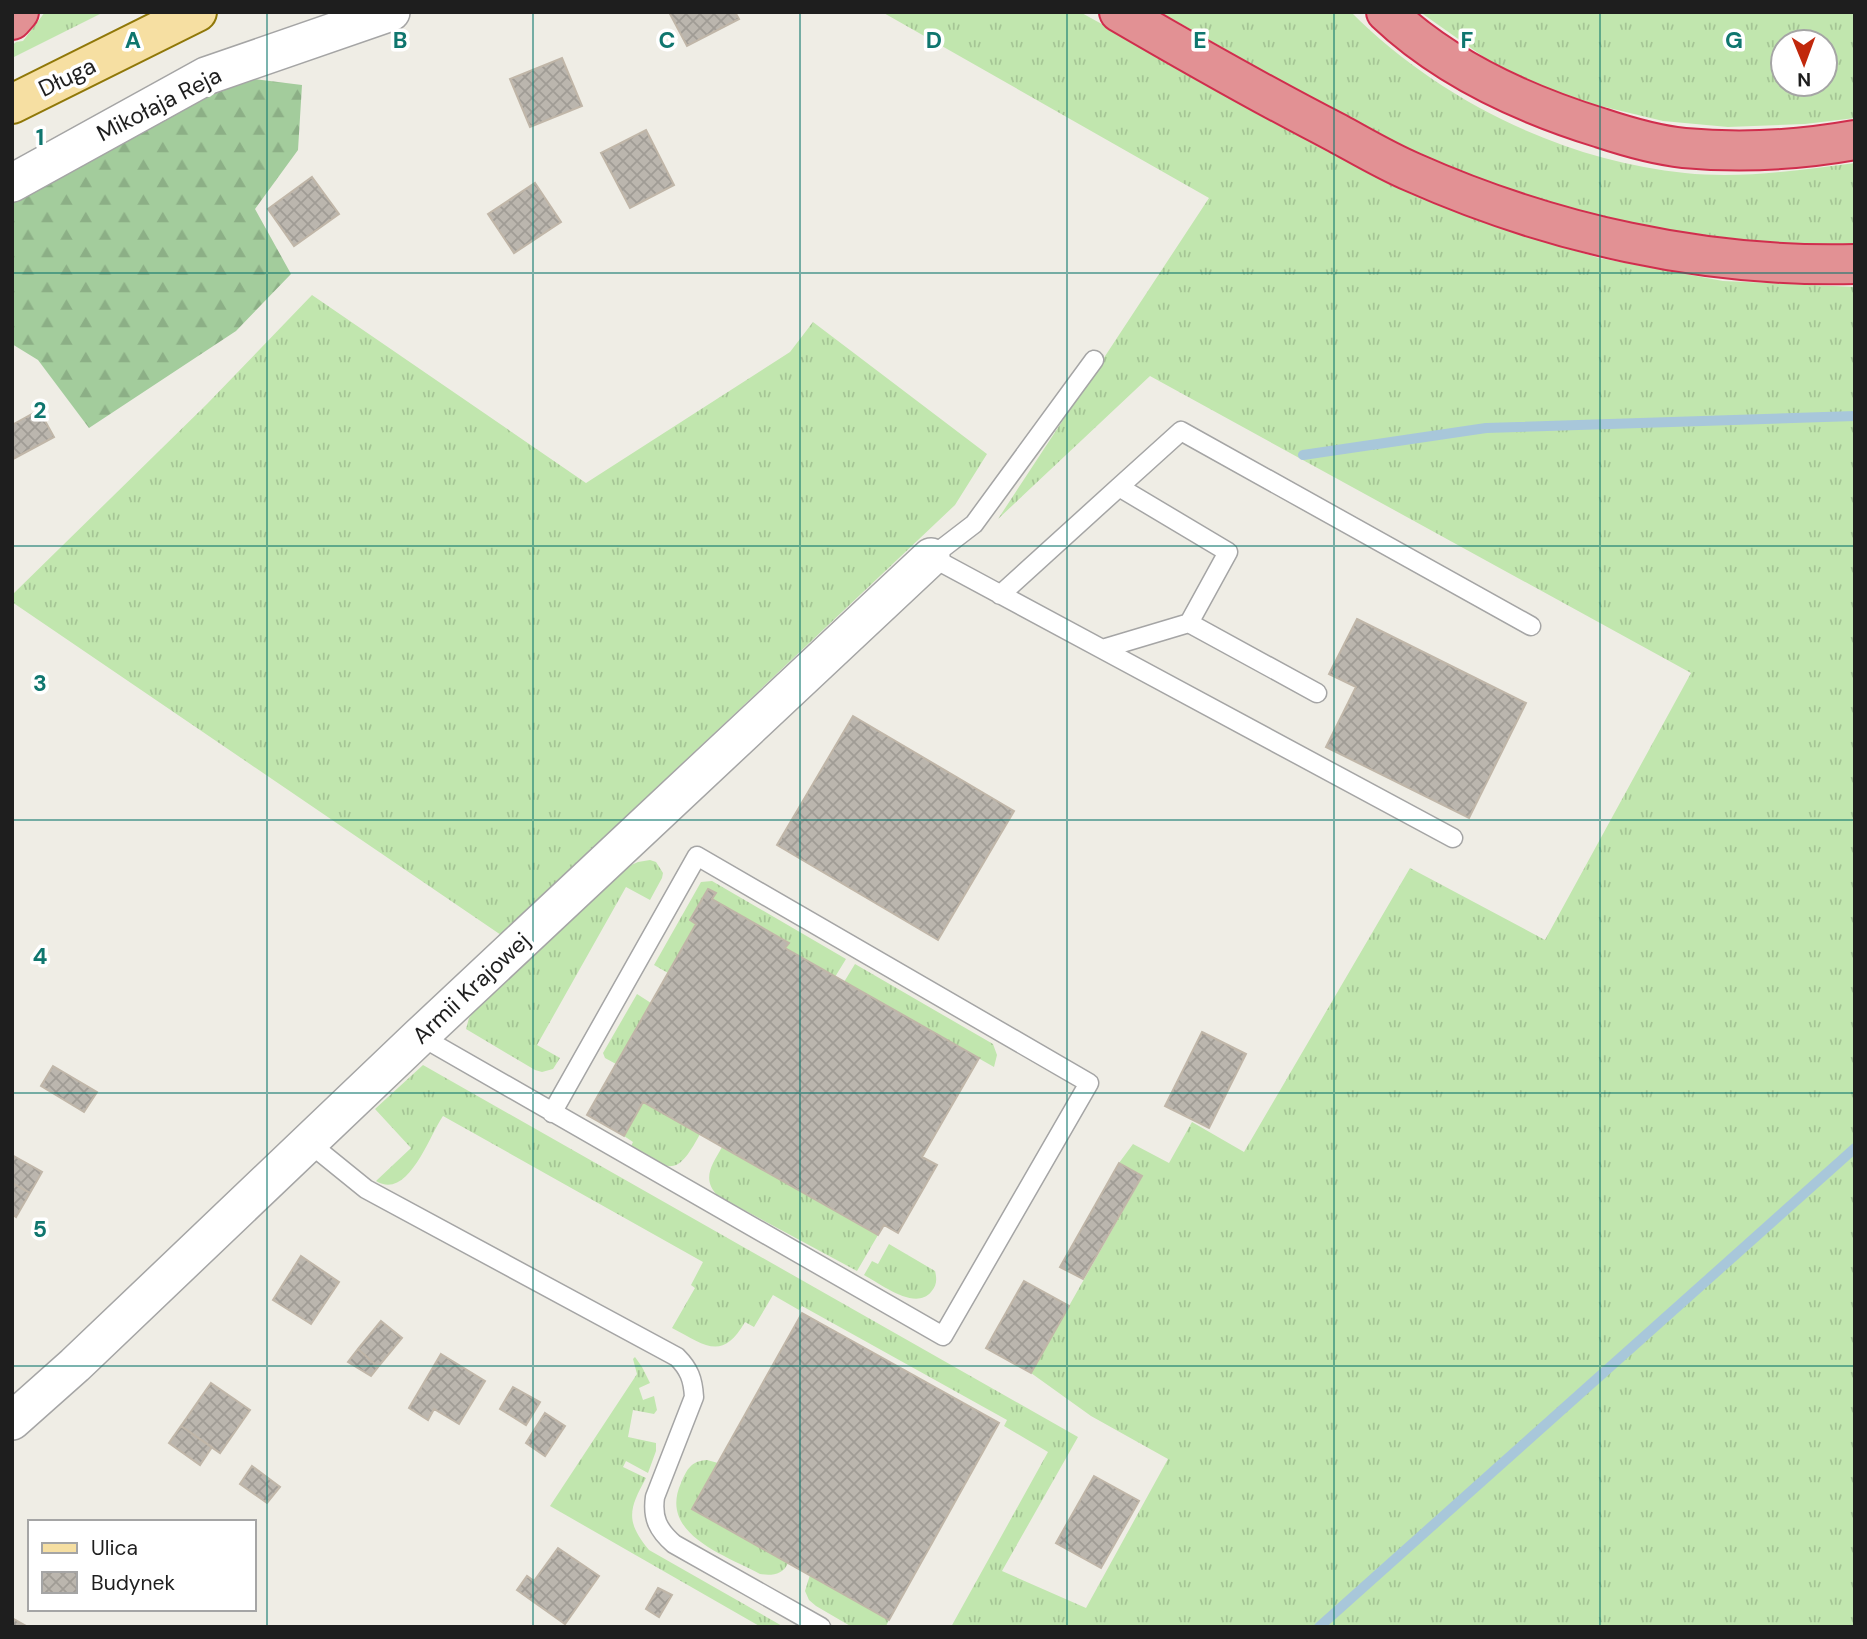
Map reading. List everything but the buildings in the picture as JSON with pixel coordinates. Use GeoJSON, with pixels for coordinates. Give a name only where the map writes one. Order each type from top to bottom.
{"type":"FeatureCollection","features":[{"type":"Feature","properties":{"kind":"highway"},"geometry":{"type":"LineString","coordinates":[[12,20],[19,12]]}},
{"type":"Feature","properties":{"kind":"highway"},"geometry":{"type":"LineString","coordinates":[[1119,12],[1270,99],[1410,171],[1518,213],[1614,238],[1720,257],[1829,265],[1855,264]]}},
{"type":"Feature","properties":{"kind":"highway"},"geometry":{"type":"LineString","coordinates":[[1386,12],[1403,28],[1480,79],[1530,103],[1632,138],[1681,148],[1726,150],[1811,147],[1855,140]]}},
{"type":"Feature","properties":{"kind":"main road","name":"Długa"},"geometry":{"type":"LineString","coordinates":[[12,104],[197,12]]}},
{"type":"Feature","properties":{"kind":"street","name":"Mikołaja Reja"},"geometry":{"type":"LineString","coordinates":[[12,183],[206,75],[391,12]]}},
{"type":"Feature","properties":{"kind":"street","name":"Armii Krajowej"},"geometry":{"type":"LineString","coordinates":[[12,1421],[75,1365],[420,1036],[931,557]]}},
{"type":"Feature","properties":{"kind":"lane"},"geometry":{"type":"LineString","coordinates":[[1094,360],[974,524],[931,557],[1453,838]]}},
{"type":"Feature","properties":{"kind":"lane"},"geometry":{"type":"LineString","coordinates":[[1000,595],[1181,431],[1531,626]]}},
{"type":"Feature","properties":{"kind":"lane"},"geometry":{"type":"LineString","coordinates":[[1101,649],[1189,623],[1228,552],[1119,487]]}},
{"type":"Feature","properties":{"kind":"lane"},"geometry":{"type":"LineString","coordinates":[[1189,623],[1317,693]]}},
{"type":"Feature","properties":{"kind":"lane"},"geometry":{"type":"LineString","coordinates":[[420,1036],[552,1113],[943,1336],[1089,1083],[697,856],[552,1113]]}},
{"type":"Feature","properties":{"kind":"lane"},"geometry":{"type":"LineString","coordinates":[[308,1142],[366,1189],[677,1357],[688,1368],[694,1382],[694,1397],[655,1497],[653,1510],[656,1523],[662,1534],[674,1545],[821,1627]]}},
{"type":"Feature","properties":{"kind":"green space"},"geometry":{"type":"Polygon","coordinates":[[[45,12],[104,12],[12,58],[12,46],[23,41],[45,12]]]}},
{"type":"Feature","properties":{"kind":"green space"},"geometry":{"type":"Polygon","coordinates":[[[882,12],[1080,12],[1399,188],[1500,228],[1599,258],[1723,281],[1855,287],[1855,1627],[951,1627],[1048,1452],[1004,1426],[1007,1420],[802,1306],[799,1310],[773,1295],[754,1327],[745,1322],[729,1342],[720,1346],[704,1344],[672,1328],[695,1288],[691,1285],[703,1262],[443,1116],[408,1174],[398,1182],[387,1185],[376,1181],[411,1148],[375,1109],[423,1065],[1078,1437],[1002,1571],[1086,1608],[1168,1459],[1091,1416],[1031,1373],[1142,1177],[1119,1163],[1133,1144],[1169,1163],[1192,1122],[1244,1152],[1410,868],[1545,940],[1691,673],[1150,376],[998,519],[1209,198],[882,12]]]}},
{"type":"Feature","properties":{"kind":"green space"},"geometry":{"type":"Polygon","coordinates":[[[1160,12],[1351,12],[1386,44],[1423,72],[1504,121],[1593,155],[1639,166],[1685,173],[1728,175],[1855,163],[1855,246],[1763,241],[1672,230],[1539,200],[1451,168],[1408,148],[1283,82],[1160,12]]]}},
{"type":"Feature","properties":{"kind":"green space"},"geometry":{"type":"Polygon","coordinates":[[[1420,12],[1855,12],[1855,118],[1805,124],[1728,127],[1663,121],[1563,97],[1488,60],[1420,12]]]}},
{"type":"Feature","properties":{"kind":"green space"},"geometry":{"type":"Polygon","coordinates":[[[237,77],[302,85],[298,150],[255,209],[291,274],[236,331],[89,428],[38,360],[12,344],[12,199],[237,77]]]}},
{"type":"Feature","properties":{"kind":"green space"},"geometry":{"type":"Polygon","coordinates":[[[312,295],[586,483],[790,352],[813,322],[987,454],[955,505],[501,935],[12,602],[12,595],[207,404],[312,295]]]}},
{"type":"Feature","properties":{"kind":"green space"},"geometry":{"type":"Polygon","coordinates":[[[650,860],[656,862],[663,873],[650,900],[626,887],[537,1045],[560,1058],[553,1069],[542,1072],[535,1070],[466,1029],[473,1013],[629,866],[650,860]]]}},
{"type":"Feature","properties":{"kind":"green space"},"geometry":{"type":"Polygon","coordinates":[[[712,881],[846,959],[835,977],[785,948],[788,942],[712,899],[716,893],[709,889],[690,920],[696,924],[668,973],[654,965],[701,882],[712,881]]]}},
{"type":"Feature","properties":{"kind":"green space"},"geometry":{"type":"Polygon","coordinates":[[[855,964],[993,1044],[997,1055],[994,1067],[844,982],[855,964]]]}},
{"type":"Feature","properties":{"kind":"green space"},"geometry":{"type":"Polygon","coordinates":[[[637,994],[651,1003],[616,1064],[605,1058],[603,1053],[637,994]]]}},
{"type":"Feature","properties":{"kind":"green space"},"geometry":{"type":"Polygon","coordinates":[[[643,1102],[700,1134],[678,1164],[663,1165],[630,1148],[633,1142],[624,1136],[643,1102]]]}},
{"type":"Feature","properties":{"kind":"green space"},"geometry":{"type":"Polygon","coordinates":[[[722,1147],[878,1235],[857,1271],[718,1196],[709,1178],[722,1147]]]}},
{"type":"Feature","properties":{"kind":"green space"},"geometry":{"type":"Polygon","coordinates":[[[889,1244],[935,1271],[936,1282],[931,1292],[916,1299],[907,1297],[864,1275],[872,1261],[878,1264],[889,1244]]]}},
{"type":"Feature","properties":{"kind":"green space"},"geometry":{"type":"Polygon","coordinates":[[[635,1357],[650,1383],[639,1388],[643,1400],[654,1396],[657,1410],[654,1414],[633,1410],[628,1437],[656,1443],[648,1473],[626,1461],[623,1467],[646,1478],[633,1507],[636,1531],[649,1550],[784,1627],[761,1627],[550,1506],[637,1374],[633,1359],[635,1357]]]}},
{"type":"Feature","properties":{"kind":"green space"},"geometry":{"type":"Polygon","coordinates":[[[707,1460],[718,1463],[788,1563],[780,1572],[772,1575],[760,1574],[714,1550],[687,1529],[679,1516],[676,1501],[681,1483],[690,1467],[707,1460]]]}},
{"type":"Feature","properties":{"kind":"green space"},"geometry":{"type":"Polygon","coordinates":[[[810,1575],[889,1620],[886,1626],[852,1627],[816,1606],[805,1591],[810,1575]]]}},
{"type":"Feature","properties":{"kind":"waterway"},"geometry":{"type":"LineString","coordinates":[[1303,455],[1486,428],[1855,416]]}},
{"type":"Feature","properties":{"kind":"waterway"},"geometry":{"type":"LineString","coordinates":[[1319,1627],[1855,1148]]}}]}
